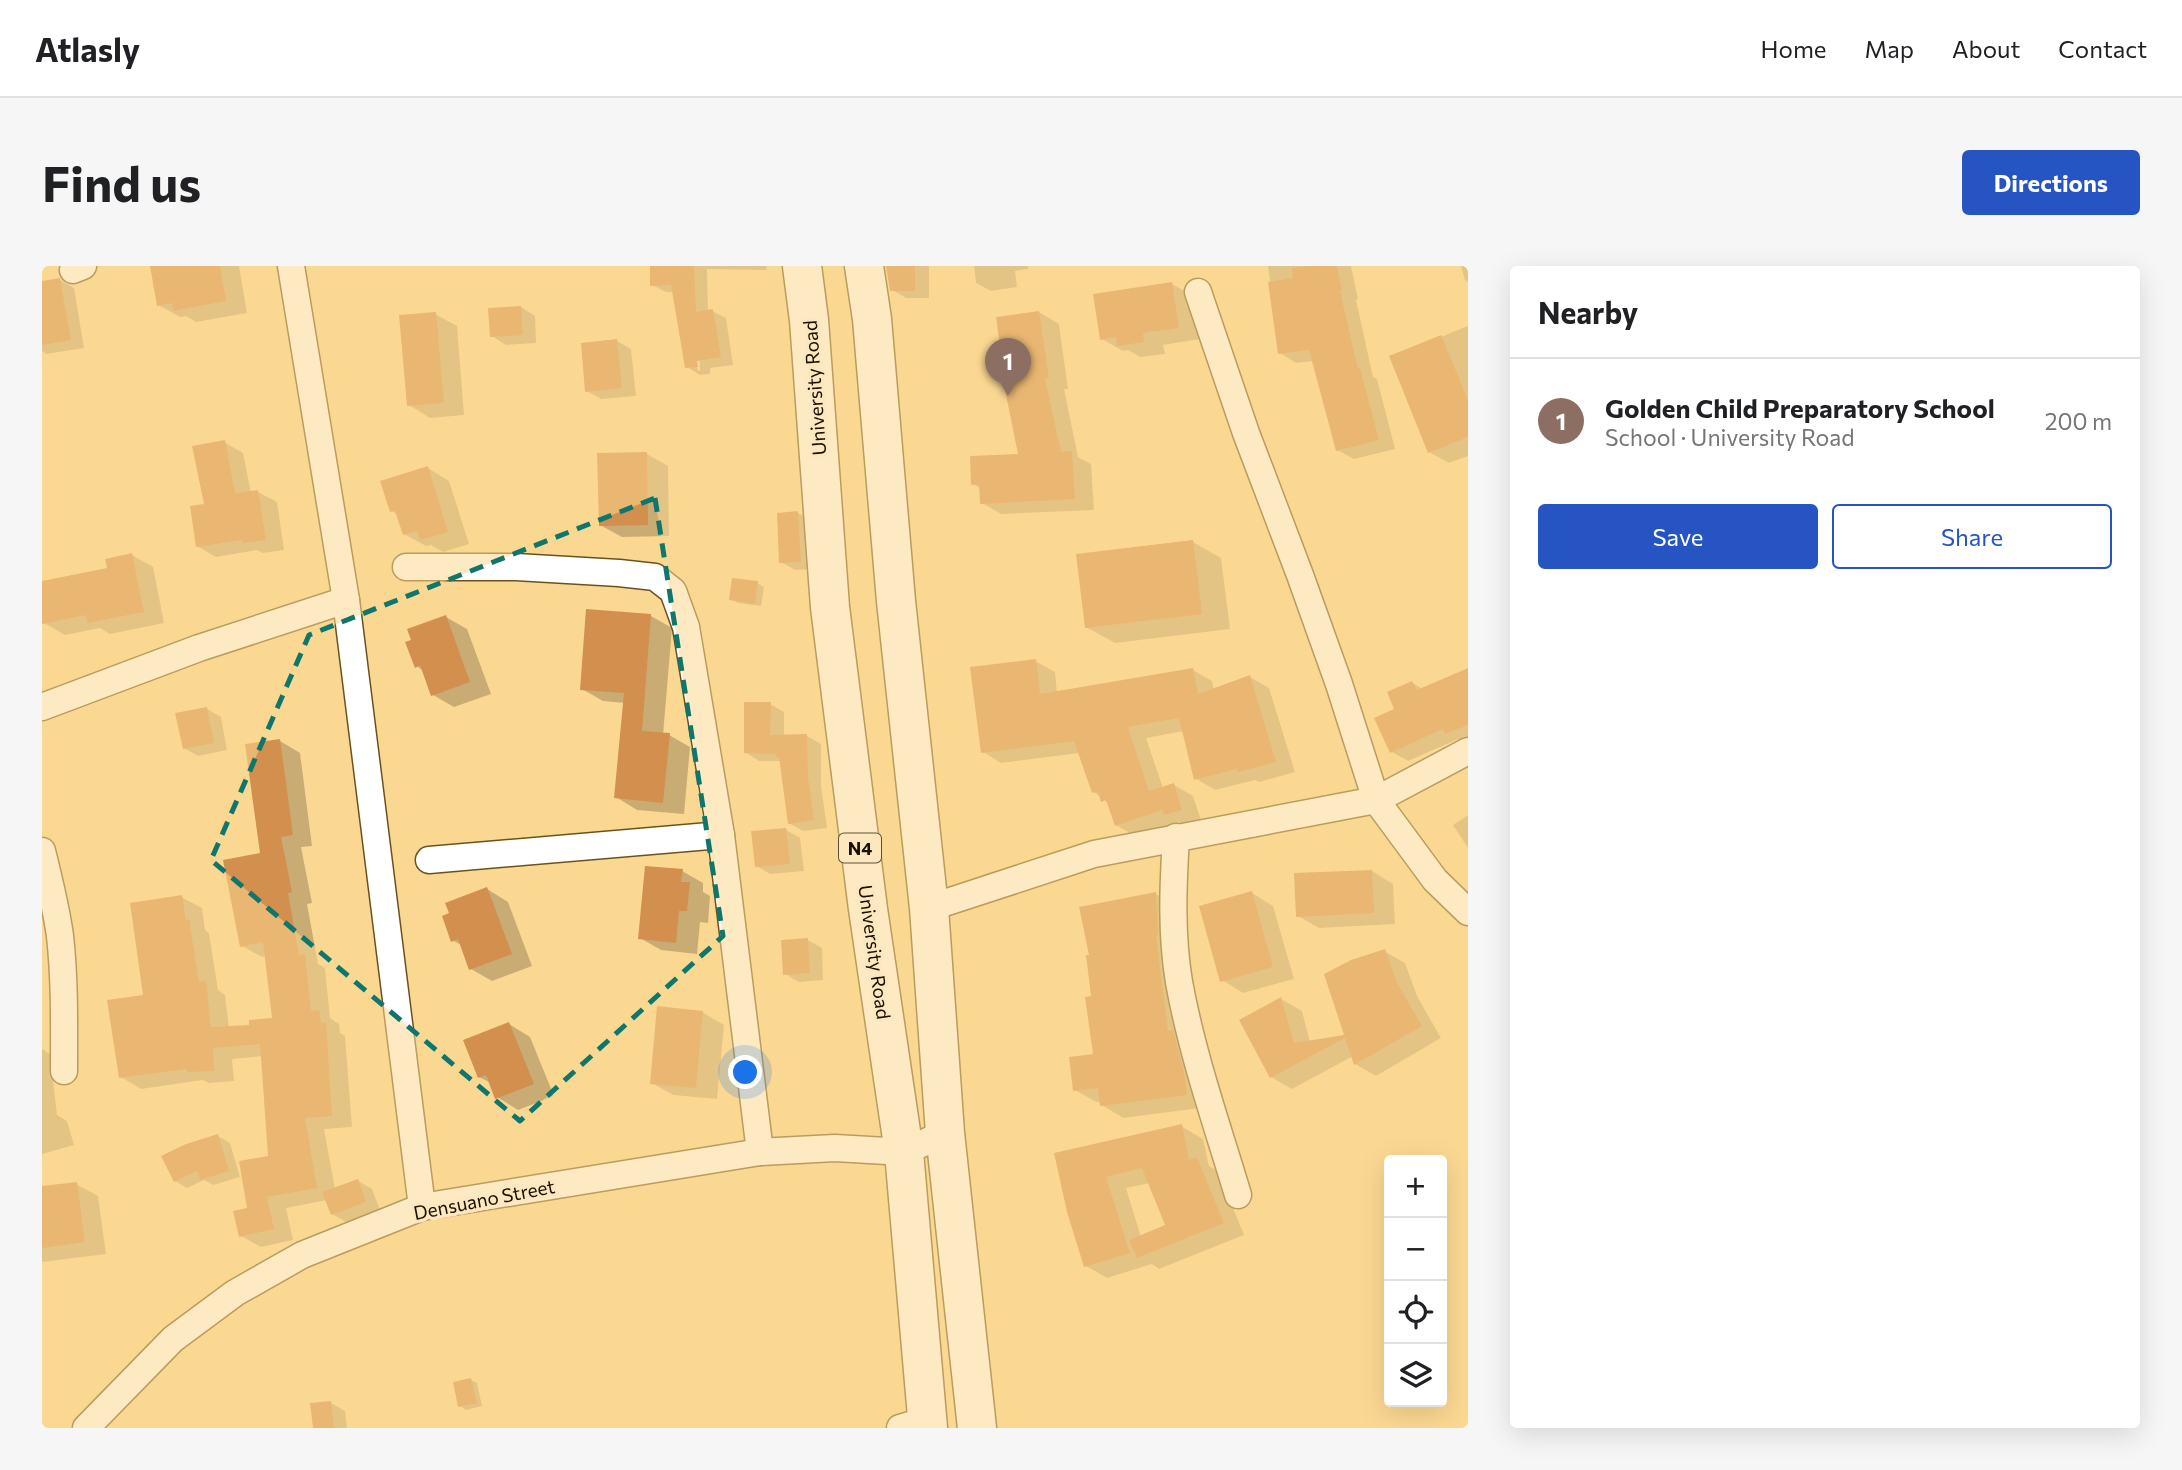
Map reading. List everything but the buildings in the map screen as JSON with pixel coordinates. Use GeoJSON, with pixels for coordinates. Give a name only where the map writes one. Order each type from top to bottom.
{"type":"FeatureCollection","features":[{"type":"Feature","properties":{"kind":"highway","name":"University Road"},"geometry":{"type":"LineString","coordinates":[[802,266],[830,607],[868,909],[904,1152],[919,1425]]}},
{"type":"Feature","properties":{"kind":"highway"},"geometry":{"type":"LineString","coordinates":[[864,266],[872,319],[896,601],[929,908],[945,1133],[977,1428]]}},
{"type":"Feature","properties":{"kind":"street"},"geometry":{"type":"LineString","coordinates":[[291,266],[346,600],[422,1207]]}},
{"type":"Feature","properties":{"kind":"street"},"geometry":{"type":"LineString","coordinates":[[1198,292],[1246,433],[1339,684],[1376,800],[1435,880],[1468,912]]}},
{"type":"Feature","properties":{"kind":"street"},"geometry":{"type":"LineString","coordinates":[[406,567],[516,567],[619,573],[654,578],[673,591],[686,627],[721,835],[760,1152]]}},
{"type":"Feature","properties":{"kind":"street"},"geometry":{"type":"LineString","coordinates":[[42,706],[199,648],[346,600]]}},
{"type":"Feature","properties":{"kind":"street"},"geometry":{"type":"LineString","coordinates":[[929,908],[1094,854],[1376,800],[1468,751]]}},
{"type":"Feature","properties":{"kind":"street"},"geometry":{"type":"LineString","coordinates":[[429,860],[721,835]]}},
{"type":"Feature","properties":{"kind":"street"},"geometry":{"type":"LineString","coordinates":[[1176,838],[1172,906],[1179,981],[1193,1042],[1238,1195]]}},
{"type":"Feature","properties":{"kind":"street"},"geometry":{"type":"LineString","coordinates":[[42,851],[60,935],[64,992],[64,1071]]}},
{"type":"Feature","properties":{"kind":"street","name":"Densuano Street"},"geometry":{"type":"LineString","coordinates":[[86,1428],[173,1339],[234,1293],[302,1255],[422,1207],[760,1152],[835,1149],[904,1152],[945,1133]]}},
{"type":"Feature","properties":{"kind":"highlighted area"},"geometry":{"type":"Polygon","coordinates":[[[655,498],[723,936],[520,1121],[211,860],[309,635],[655,498]]]}},
{"type":"Feature","properties":{"kind":"place","name":"Golden Child Preparatory School"},"geometry":{"type":"Point","coordinates":[1008,396]}}]}
